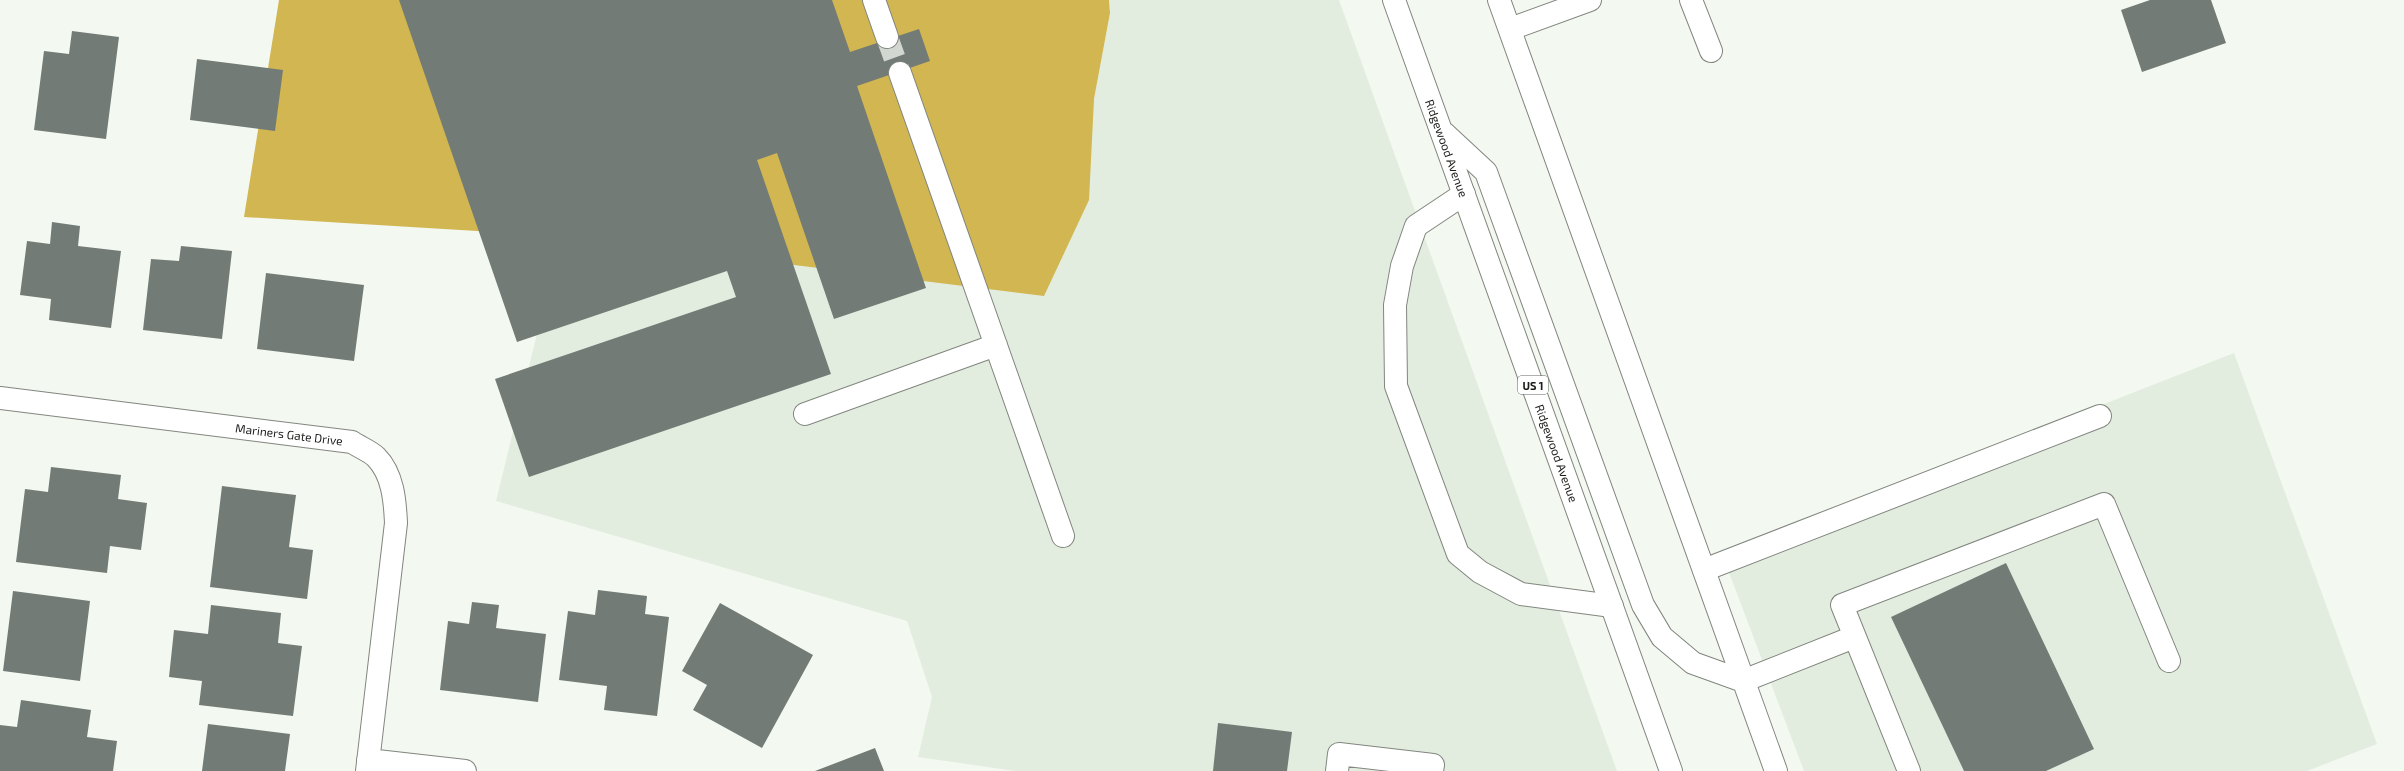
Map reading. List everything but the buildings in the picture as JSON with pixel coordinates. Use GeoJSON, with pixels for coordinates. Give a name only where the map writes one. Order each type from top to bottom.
{"type":"FeatureCollection","features":[{"type":"Feature","properties":{"kind":"main road"},"geometry":{"type":"LineString","coordinates":[[874,0],[887,37]]}},
{"type":"Feature","properties":{"kind":"main road","name":"Ridgewood Avenue"},"geometry":{"type":"LineString","coordinates":[[1394,0],[1671,771]]}},
{"type":"Feature","properties":{"kind":"main road"},"geometry":{"type":"LineString","coordinates":[[1499,0],[1776,771]]}},
{"type":"Feature","properties":{"kind":"main road"},"geometry":{"type":"LineString","coordinates":[[1510,29],[1590,0]]}},
{"type":"Feature","properties":{"kind":"main road"},"geometry":{"type":"LineString","coordinates":[[1691,0],[1711,51]]}},
{"type":"Feature","properties":{"kind":"main road"},"geometry":{"type":"LineString","coordinates":[[900,73],[1063,536]]}},
{"type":"Feature","properties":{"kind":"main road"},"geometry":{"type":"LineString","coordinates":[[1441,129],[1486,172],[1643,605],[1662,637],[1693,662],[1743,681],[1854,637]]}},
{"type":"Feature","properties":{"kind":"main road"},"geometry":{"type":"LineString","coordinates":[[1464,194],[1416,226],[1402,266],[1395,305],[1396,386],[1458,554],[1480,572],[1521,594],[1612,606]]}},
{"type":"Feature","properties":{"kind":"main road"},"geometry":{"type":"LineString","coordinates":[[805,414],[996,345]]}},
{"type":"Feature","properties":{"kind":"main road","name":"Mariners Gate Drive"},"geometry":{"type":"LineString","coordinates":[[0,398],[352,442],[376,457],[387,474],[394,493],[396,523],[368,765]]}},
{"type":"Feature","properties":{"kind":"main road"},"geometry":{"type":"LineString","coordinates":[[1704,570],[2100,416]]}},
{"type":"Feature","properties":{"kind":"main road"},"geometry":{"type":"LineString","coordinates":[[1909,771],[1842,605],[2104,504],[2169,661]]}},
{"type":"Feature","properties":{"kind":"main road"},"geometry":{"type":"LineString","coordinates":[[1337,771],[1339,754],[1433,765],[1432,771]]}},
{"type":"Feature","properties":{"kind":"main road"},"geometry":{"type":"LineString","coordinates":[[368,765],[465,771]]}},
{"type":"Feature","properties":{"kind":"shaded area"},"geometry":{"type":"Polygon","coordinates":[[[279,0],[1109,0],[1110,13],[1094,99],[1089,200],[1044,296],[561,236],[244,217],[279,0]]]}},
{"type":"Feature","properties":{"kind":"shaded area"},"geometry":{"type":"Polygon","coordinates":[[[1109,0],[1339,0],[1617,771],[1015,771],[918,757],[932,697],[907,621],[496,501],[561,236],[1094,99],[1110,13],[1109,0]]]}},
{"type":"Feature","properties":{"kind":"shaded area"},"geometry":{"type":"Polygon","coordinates":[[[2234,353],[2377,744],[2307,771],[1804,771],[1722,554],[2234,353]]]}},
{"type":"Feature","properties":{"kind":"tunnel"},"geometry":{"type":"LineString","coordinates":[[887,37],[900,73]]}}]}
